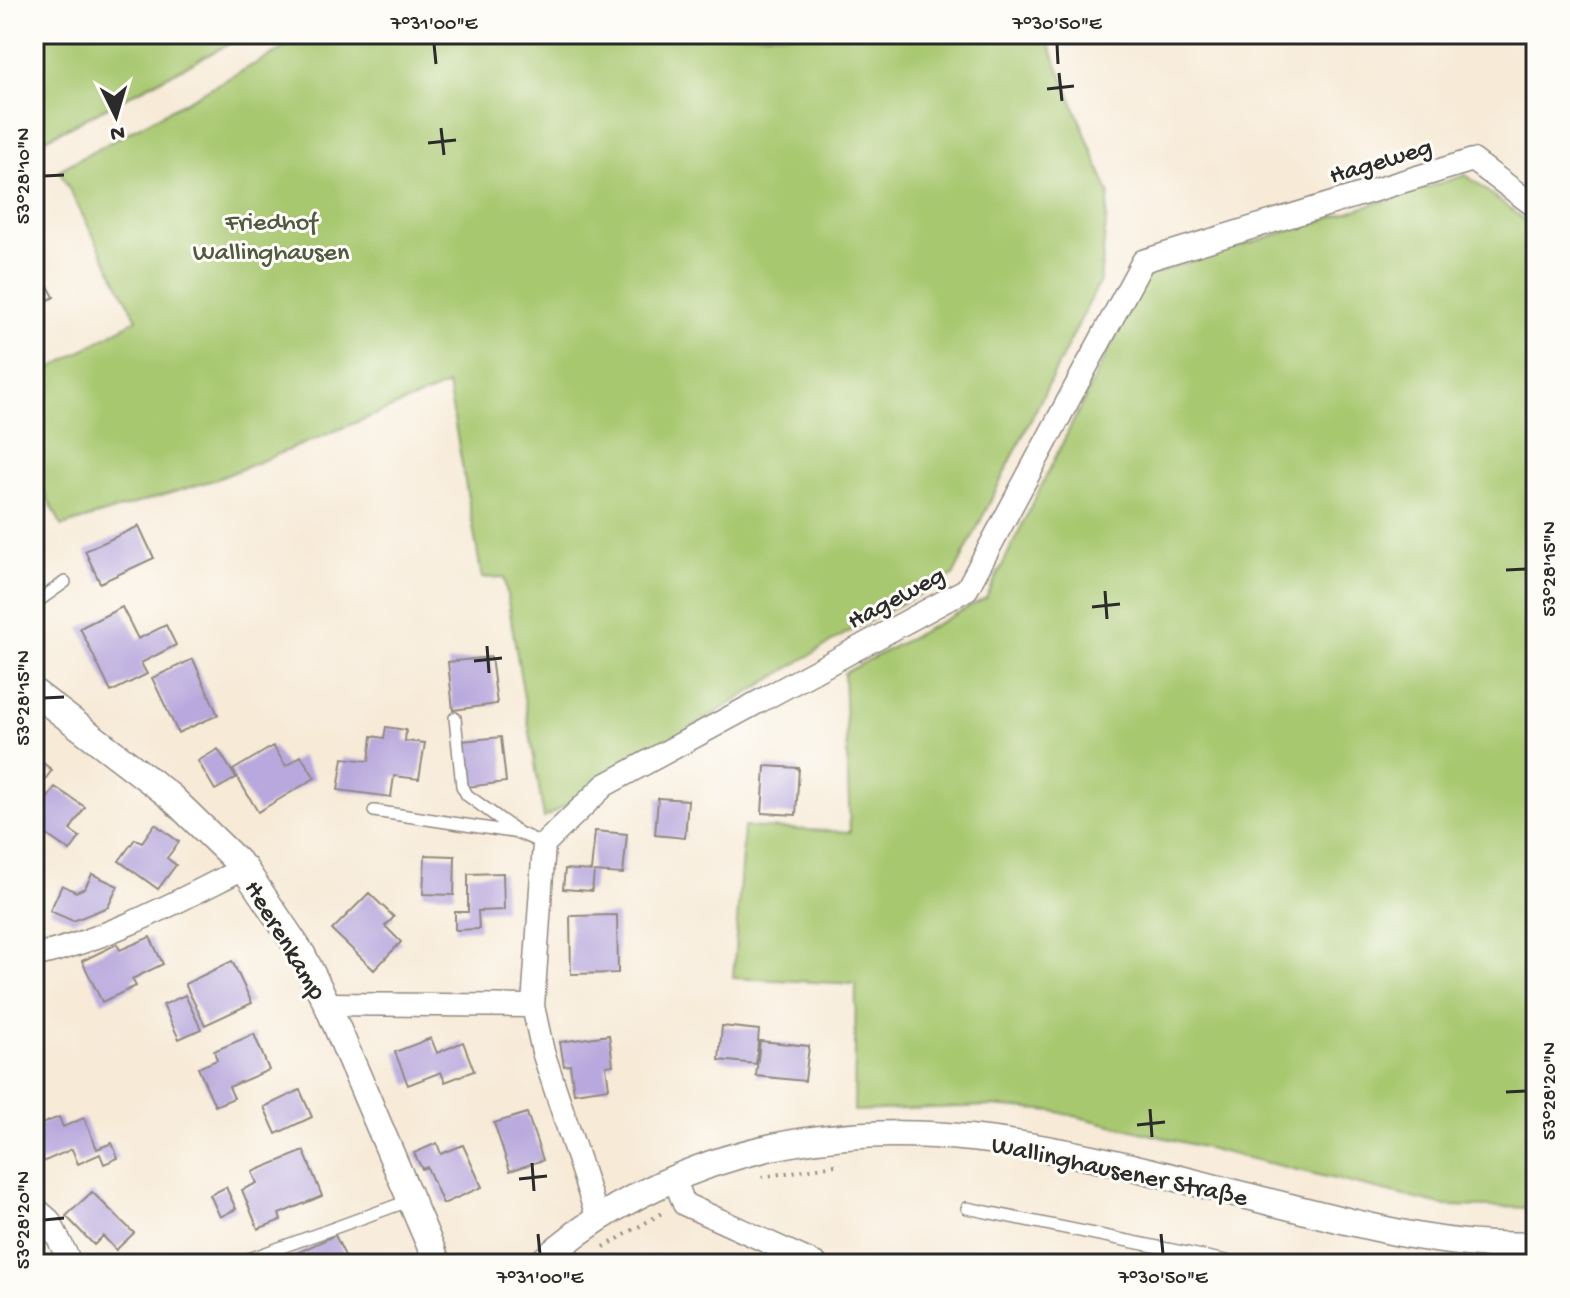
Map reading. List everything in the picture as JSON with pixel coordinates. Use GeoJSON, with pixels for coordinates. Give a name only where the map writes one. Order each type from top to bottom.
{"type":"FeatureCollection","features":[{"type":"Feature","properties":{"kind":"street","name":"Hageweg"},"geometry":{"type":"LineString","coordinates":[[544,844],[605,785],[967,589],[1143,261],[1473,160],[1536,207]]}},
{"type":"Feature","properties":{"kind":"street","name":"Heerenkamp"},"geometry":{"type":"LineString","coordinates":[[34,692],[170,796],[244,868],[302,954],[327,1004],[438,1264]]}},
{"type":"Feature","properties":{"kind":"street"},"geometry":{"type":"LineString","coordinates":[[544,844],[533,1006],[543,1052],[598,1219]]}},
{"type":"Feature","properties":{"kind":"street"},"geometry":{"type":"LineString","coordinates":[[34,956],[70,947],[148,916],[244,868]]}},
{"type":"Feature","properties":{"kind":"street"},"geometry":{"type":"LineString","coordinates":[[327,1004],[533,1006]]}},
{"type":"Feature","properties":{"kind":"street","name":"Wallinghausener Straße"},"geometry":{"type":"LineString","coordinates":[[540,1264],[598,1219],[674,1177],[752,1150],[822,1137],[938,1133],[1046,1147],[1444,1241],[1518,1252]]}},
{"type":"Feature","properties":{"kind":"street"},"geometry":{"type":"LineString","coordinates":[[674,1177],[684,1204],[816,1264]]}},
{"type":"Feature","properties":{"kind":"street"},"geometry":{"type":"LineString","coordinates":[[34,1207],[49,1220],[71,1264]]}},
{"type":"Feature","properties":{"kind":"lane"},"geometry":{"type":"LineString","coordinates":[[34,604],[65,582]]}},
{"type":"Feature","properties":{"kind":"lane"},"geometry":{"type":"LineString","coordinates":[[455,718],[462,786],[467,795],[519,833],[544,844]]}},
{"type":"Feature","properties":{"kind":"lane"},"geometry":{"type":"LineString","coordinates":[[374,811],[519,833]]}},
{"type":"Feature","properties":{"kind":"lane"},"geometry":{"type":"LineString","coordinates":[[244,1264],[249,1259],[411,1200]]}},
{"type":"Feature","properties":{"kind":"lane"},"geometry":{"type":"LineString","coordinates":[[967,1208],[1241,1264]]}},
{"type":"Feature","properties":{"kind":"green space"},"geometry":{"type":"Polygon","coordinates":[[[34,34],[248,34],[34,145],[34,34]]]}},
{"type":"Feature","properties":{"kind":"green space","name":"Friedhof Wallinghausen"},"geometry":{"type":"Polygon","coordinates":[[[310,34],[1045,34],[1109,193],[1100,281],[953,576],[843,635],[544,818],[504,577],[482,578],[448,385],[217,479],[62,526],[34,472],[34,378],[137,319],[59,170],[310,34]]]}},
{"type":"Feature","properties":{"kind":"green space"},"geometry":{"type":"Polygon","coordinates":[[[1466,175],[1536,229],[1536,1208],[1446,1206],[1054,1111],[991,1106],[854,1111],[856,984],[733,978],[744,827],[850,832],[844,673],[986,598],[1145,276],[1466,175]]]}},
{"type":"Feature","properties":{"kind":"building"},"geometry":{"type":"Polygon","coordinates":[[[34,260],[54,297],[34,308],[34,260]]]}},
{"type":"Feature","properties":{"kind":"building"},"geometry":{"type":"Polygon","coordinates":[[[139,526],[154,558],[100,583],[85,551],[139,526]]]}},
{"type":"Feature","properties":{"kind":"building"},"geometry":{"type":"Polygon","coordinates":[[[122,607],[138,639],[166,625],[176,645],[141,663],[147,674],[111,692],[80,628],[122,607]]]}},
{"type":"Feature","properties":{"kind":"building"},"geometry":{"type":"Polygon","coordinates":[[[491,657],[497,704],[453,710],[448,662],[491,657]]]}},
{"type":"Feature","properties":{"kind":"building"},"geometry":{"type":"Polygon","coordinates":[[[193,659],[218,715],[178,733],[152,678],[193,659]]]}},
{"type":"Feature","properties":{"kind":"building"},"geometry":{"type":"Polygon","coordinates":[[[386,727],[406,730],[405,741],[425,743],[419,779],[394,776],[391,797],[338,790],[343,758],[369,761],[372,736],[384,738],[386,727]]]}},
{"type":"Feature","properties":{"kind":"building"},"geometry":{"type":"Polygon","coordinates":[[[501,737],[506,782],[467,787],[462,741],[501,737]]]}},
{"type":"Feature","properties":{"kind":"building"},"geometry":{"type":"Polygon","coordinates":[[[273,746],[286,766],[301,756],[315,778],[258,812],[233,770],[273,746]]]}},
{"type":"Feature","properties":{"kind":"building"},"geometry":{"type":"Polygon","coordinates":[[[218,749],[236,778],[215,790],[198,761],[218,749]]]}},
{"type":"Feature","properties":{"kind":"building"},"geometry":{"type":"Polygon","coordinates":[[[34,756],[52,770],[34,794],[34,756]]]}},
{"type":"Feature","properties":{"kind":"building"},"geometry":{"type":"Polygon","coordinates":[[[765,766],[799,768],[796,815],[762,813],[765,766]]]}},
{"type":"Feature","properties":{"kind":"building"},"geometry":{"type":"Polygon","coordinates":[[[55,787],[85,807],[70,830],[80,837],[70,851],[34,826],[34,819],[55,787]]]}},
{"type":"Feature","properties":{"kind":"building"},"geometry":{"type":"Polygon","coordinates":[[[658,798],[688,800],[685,838],[655,835],[658,798]]]}},
{"type":"Feature","properties":{"kind":"building"},"geometry":{"type":"Polygon","coordinates":[[[155,824],[179,842],[167,858],[176,865],[158,889],[119,861],[135,839],[142,842],[155,824]]]}},
{"type":"Feature","properties":{"kind":"building"},"geometry":{"type":"Polygon","coordinates":[[[595,831],[627,834],[623,874],[594,872],[592,891],[563,889],[565,869],[591,871],[595,831]]]}},
{"type":"Feature","properties":{"kind":"building"},"geometry":{"type":"Polygon","coordinates":[[[425,855],[455,856],[454,895],[423,894],[425,855]]]}},
{"type":"Feature","properties":{"kind":"building"},"geometry":{"type":"Polygon","coordinates":[[[503,873],[504,910],[478,911],[479,929],[455,930],[455,912],[468,912],[468,874],[503,873]]]}},
{"type":"Feature","properties":{"kind":"building"},"geometry":{"type":"Polygon","coordinates":[[[92,874],[118,886],[108,907],[73,921],[50,911],[62,885],[76,892],[85,888],[92,874]]]}},
{"type":"Feature","properties":{"kind":"building"},"geometry":{"type":"Polygon","coordinates":[[[369,893],[394,917],[385,926],[401,942],[374,970],[332,930],[369,893]]]}},
{"type":"Feature","properties":{"kind":"building"},"geometry":{"type":"Polygon","coordinates":[[[617,915],[618,973],[571,974],[570,916],[617,915]]]}},
{"type":"Feature","properties":{"kind":"building"},"geometry":{"type":"Polygon","coordinates":[[[150,937],[163,964],[132,979],[136,986],[102,1002],[82,961],[117,944],[120,950],[150,937]]]}},
{"type":"Feature","properties":{"kind":"building"},"geometry":{"type":"Polygon","coordinates":[[[232,961],[252,1003],[205,1025],[185,984],[232,961]]]}},
{"type":"Feature","properties":{"kind":"building"},"geometry":{"type":"Polygon","coordinates":[[[185,995],[201,1029],[179,1039],[163,1005],[185,995]]]}},
{"type":"Feature","properties":{"kind":"building"},"geometry":{"type":"Polygon","coordinates":[[[722,1026],[759,1030],[756,1064],[719,1060],[722,1026]]]}},
{"type":"Feature","properties":{"kind":"building"},"geometry":{"type":"Polygon","coordinates":[[[254,1034],[269,1070],[229,1087],[234,1098],[215,1106],[198,1068],[217,1060],[214,1051],[254,1034]]]}},
{"type":"Feature","properties":{"kind":"building"},"geometry":{"type":"Polygon","coordinates":[[[609,1035],[613,1065],[606,1066],[609,1088],[574,1093],[570,1065],[564,1066],[560,1042],[609,1035]]]}},
{"type":"Feature","properties":{"kind":"building"},"geometry":{"type":"Polygon","coordinates":[[[431,1038],[437,1053],[463,1042],[474,1071],[445,1082],[441,1072],[408,1085],[395,1052],[431,1038]]]}},
{"type":"Feature","properties":{"kind":"building"},"geometry":{"type":"Polygon","coordinates":[[[760,1041],[809,1046],[805,1081],[756,1076],[760,1041]]]}},
{"type":"Feature","properties":{"kind":"building"},"geometry":{"type":"Polygon","coordinates":[[[300,1090],[312,1117],[276,1134],[264,1107],[300,1090]]]}},
{"type":"Feature","properties":{"kind":"building"},"geometry":{"type":"Polygon","coordinates":[[[527,1113],[543,1160],[510,1171],[494,1123],[527,1113]]]}},
{"type":"Feature","properties":{"kind":"building"},"geometry":{"type":"Polygon","coordinates":[[[59,1117],[63,1127],[84,1118],[97,1149],[112,1143],[118,1158],[104,1164],[100,1154],[78,1164],[72,1149],[38,1164],[34,1155],[34,1127],[59,1117]]]}},
{"type":"Feature","properties":{"kind":"building"},"geometry":{"type":"Polygon","coordinates":[[[437,1143],[441,1154],[463,1145],[482,1187],[443,1204],[427,1167],[422,1169],[414,1153],[437,1143]]]}},
{"type":"Feature","properties":{"kind":"building"},"geometry":{"type":"Polygon","coordinates":[[[304,1151],[322,1196],[279,1214],[281,1220],[258,1229],[242,1190],[257,1183],[252,1172],[304,1151]]]}},
{"type":"Feature","properties":{"kind":"building"},"geometry":{"type":"Polygon","coordinates":[[[226,1187],[236,1209],[220,1217],[210,1195],[226,1187]]]}},
{"type":"Feature","properties":{"kind":"building"},"geometry":{"type":"Polygon","coordinates":[[[92,1192],[134,1233],[116,1250],[103,1236],[94,1245],[66,1216],[92,1192]]]}},
{"type":"Feature","properties":{"kind":"building"},"geometry":{"type":"Polygon","coordinates":[[[335,1235],[349,1264],[274,1264],[335,1235]]]}}]}
